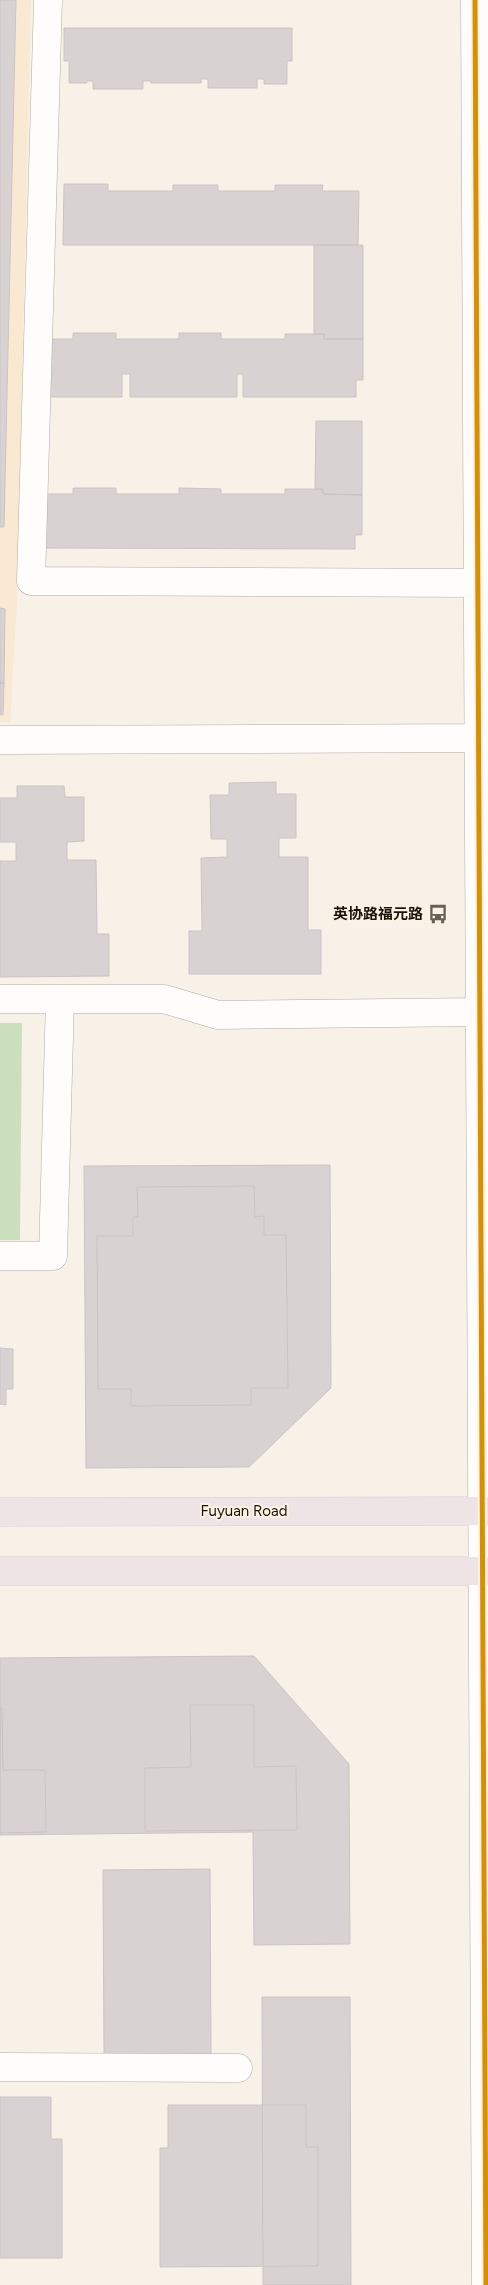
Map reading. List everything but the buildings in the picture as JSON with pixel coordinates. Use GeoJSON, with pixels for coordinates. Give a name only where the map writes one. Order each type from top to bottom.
{"type":"FeatureCollection","features":[{"type":"Feature","properties":{"kind":"main road","name":"Fuyuan Road"},"geometry":{"type":"LineString","coordinates":[[0,1512],[485,1511]]}},
{"type":"Feature","properties":{"kind":"main road"},"geometry":{"type":"LineString","coordinates":[[0,1571],[485,1571]]}},
{"type":"Feature","properties":{"kind":"street"},"geometry":{"type":"LineString","coordinates":[[48,0],[31,581],[478,583]]}},
{"type":"Feature","properties":{"kind":"street"},"geometry":{"type":"LineString","coordinates":[[475,0],[480,1012],[485,1511],[486,2285]]}},
{"type":"Feature","properties":{"kind":"street"},"geometry":{"type":"LineString","coordinates":[[0,740],[479,738]]}},
{"type":"Feature","properties":{"kind":"street"},"geometry":{"type":"LineString","coordinates":[[0,999],[164,999],[218,1015],[480,1012]]}},
{"type":"Feature","properties":{"kind":"street"},"geometry":{"type":"LineString","coordinates":[[0,1256],[53,1256],[60,999]]}},
{"type":"Feature","properties":{"kind":"street"},"geometry":{"type":"LineString","coordinates":[[0,2067],[238,2068]]}},
{"type":"Feature","properties":{"kind":"shaded area"},"geometry":{"type":"Polygon","coordinates":[[[0,0],[31,0],[17,602],[10,722],[0,722],[0,0]]]}},
{"type":"Feature","properties":{"kind":"green space"},"geometry":{"type":"Polygon","coordinates":[[[0,1023],[22,1023],[20,1240],[0,1240],[0,1023]]]}},
{"type":"Feature","properties":{"kind":"transit line"},"geometry":{"type":"LineString","coordinates":[[475,0],[486,2285]]}},
{"type":"Feature","properties":{"kind":"place","name":"英协路福元路"},"geometry":{"type":"Point","coordinates":[438,914]}}]}
